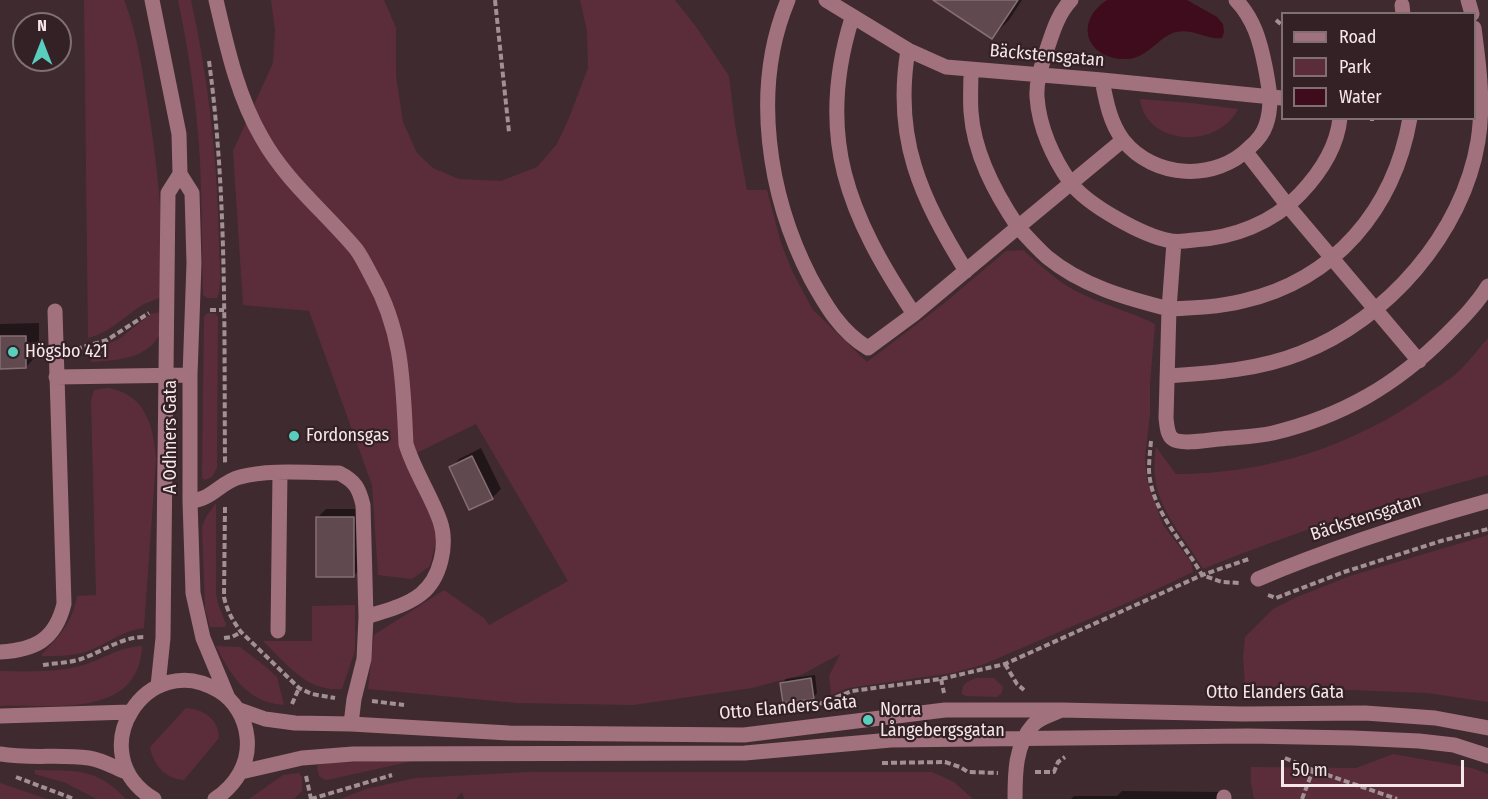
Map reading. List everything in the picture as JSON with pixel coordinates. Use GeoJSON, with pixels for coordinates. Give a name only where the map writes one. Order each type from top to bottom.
{"type":"FeatureCollection","features":[{"type":"Feature","properties":{"kind":"street","name":"A Odhners Gata"},"geometry":{"type":"LineString","coordinates":[[152,0],[179,134],[180,174],[192,193],[194,263],[190,375],[190,501],[193,593],[203,638],[233,704]]}},
{"type":"Feature","properties":{"kind":"street"},"geometry":{"type":"LineString","coordinates":[[216,0],[234,76],[261,136],[280,168],[357,251],[389,313],[402,363],[406,444],[440,521],[444,540],[442,557],[436,574],[423,592],[407,603],[366,617]]}},
{"type":"Feature","properties":{"kind":"street"},"geometry":{"type":"LineString","coordinates":[[788,0],[774,46],[768,93],[771,153],[776,180],[797,249],[816,288],[837,322],[854,339],[868,348],[914,314],[1123,140]]}},
{"type":"Feature","properties":{"kind":"street","name":"Bäckstensgatan"},"geometry":{"type":"LineString","coordinates":[[826,0],[908,51],[946,67],[1277,98]]}},
{"type":"Feature","properties":{"kind":"street"},"geometry":{"type":"LineString","coordinates":[[1071,0],[1054,27],[1038,75],[1037,97],[1047,140],[1071,183],[1125,224],[1157,238],[1174,242],[1205,240],[1236,233],[1268,219],[1288,206],[1314,179],[1329,157],[1340,120]]}},
{"type":"Feature","properties":{"kind":"street"},"geometry":{"type":"LineString","coordinates":[[1102,80],[1109,114],[1123,140],[1150,161],[1163,167],[1192,172],[1227,165],[1246,152],[1263,132],[1277,98],[1255,26],[1236,0]]}},
{"type":"Feature","properties":{"kind":"street"},"geometry":{"type":"LineString","coordinates":[[852,18],[838,72],[839,150],[847,183],[864,231],[914,314]]}},
{"type":"Feature","properties":{"kind":"street"},"geometry":{"type":"LineString","coordinates":[[908,51],[903,91],[908,144],[923,194],[942,232],[966,271]]}},
{"type":"Feature","properties":{"kind":"street"},"geometry":{"type":"LineString","coordinates":[[1167,376],[1254,367],[1301,353],[1325,342],[1377,309],[1402,285],[1427,257],[1442,233],[1468,176],[1478,143],[1481,116],[1476,53]]}},
{"type":"Feature","properties":{"kind":"street"},"geometry":{"type":"LineString","coordinates":[[971,70],[971,110],[976,141],[990,179],[1005,209],[1018,227],[1047,257],[1085,281],[1111,293],[1169,309],[1225,305],[1263,296],[1299,279],[1333,257],[1363,226],[1383,198],[1401,159],[1410,120]]}},
{"type":"Feature","properties":{"kind":"street"},"geometry":{"type":"LineString","coordinates":[[1246,152],[1288,206],[1419,361]]}},
{"type":"Feature","properties":{"kind":"street","name":"A Odhners Gata"},"geometry":{"type":"LineString","coordinates":[[158,686],[163,638],[168,193],[180,174]]}},
{"type":"Feature","properties":{"kind":"street"},"geometry":{"type":"LineString","coordinates":[[1174,242],[1169,309],[1166,418],[1168,432],[1173,439],[1179,442],[1272,433],[1330,415],[1358,402],[1392,382],[1419,361],[1464,317],[1488,286]]}},
{"type":"Feature","properties":{"kind":"street"},"geometry":{"type":"LineString","coordinates":[[0,651],[23,650],[37,644],[56,625],[64,604],[55,311]]}},
{"type":"Feature","properties":{"kind":"street"},"geometry":{"type":"LineString","coordinates":[[56,377],[190,375]]}},
{"type":"Feature","properties":{"kind":"street"},"geometry":{"type":"LineString","coordinates":[[278,631],[280,473]]}},
{"type":"Feature","properties":{"kind":"street"},"geometry":{"type":"LineString","coordinates":[[190,501],[202,500],[239,477],[280,473],[339,473],[351,479],[358,487],[363,505],[366,617],[364,659],[354,699],[351,724]]}},
{"type":"Feature","properties":{"kind":"street","name":"Bäckstensgatan"},"geometry":{"type":"LineString","coordinates":[[1258,579],[1327,550],[1405,524],[1488,501]]}},
{"type":"Feature","properties":{"kind":"street","name":"Otto Elanders Gata"},"geometry":{"type":"LineString","coordinates":[[158,686],[176,681],[195,682],[213,688],[233,704],[265,718],[295,723],[509,733],[744,735],[945,710],[1242,714],[1365,713],[1435,718],[1488,728]]}},
{"type":"Feature","properties":{"kind":"street"},"geometry":{"type":"LineString","coordinates":[[128,773],[121,747],[123,729],[130,712],[142,697],[158,686]]}},
{"type":"Feature","properties":{"kind":"street"},"geometry":{"type":"LineString","coordinates":[[232,799],[245,762],[248,740],[242,718],[233,704]]}},
{"type":"Feature","properties":{"kind":"street"},"geometry":{"type":"LineString","coordinates":[[1015,799],[1015,773],[1023,739],[1034,723],[1061,710]]}},
{"type":"Feature","properties":{"kind":"street"},"geometry":{"type":"LineString","coordinates":[[0,716],[130,712]]}},
{"type":"Feature","properties":{"kind":"street"},"geometry":{"type":"LineString","coordinates":[[215,799],[231,787],[239,775],[302,758],[353,754],[745,753],[891,740],[1248,736],[1419,741],[1454,745],[1488,756]]}},
{"type":"Feature","properties":{"kind":"street"},"geometry":{"type":"LineString","coordinates":[[0,754],[88,758],[104,762],[128,773],[149,797]]}},
{"type":"Feature","properties":{"kind":"path"},"geometry":{"type":"LineString","coordinates":[[495,0],[509,132]]}},
{"type":"Feature","properties":{"kind":"path"},"geometry":{"type":"LineString","coordinates":[[1276,20],[1281,24]]}},
{"type":"Feature","properties":{"kind":"path"},"geometry":{"type":"LineString","coordinates":[[208,55],[216,117],[223,213],[224,597],[227,609],[241,632],[299,688],[312,694],[408,706]]}},
{"type":"Feature","properties":{"kind":"path"},"geometry":{"type":"LineString","coordinates":[[56,349],[93,346],[152,312],[168,309]]}},
{"type":"Feature","properties":{"kind":"path"},"geometry":{"type":"LineString","coordinates":[[193,310],[224,310]]}},
{"type":"Feature","properties":{"kind":"path"},"geometry":{"type":"LineString","coordinates":[[1166,418],[1152,439],[1149,461],[1151,482],[1158,504],[1171,530],[1190,554],[1202,575],[1222,582],[1242,583],[1258,579],[1269,597],[1276,598],[1344,572],[1488,529]]}},
{"type":"Feature","properties":{"kind":"path"},"geometry":{"type":"LineString","coordinates":[[815,706],[852,691],[941,679],[1005,664],[1202,575],[1256,557]]}},
{"type":"Feature","properties":{"kind":"path"},"geometry":{"type":"LineString","coordinates":[[203,638],[232,637],[241,632]]}},
{"type":"Feature","properties":{"kind":"path"},"geometry":{"type":"LineString","coordinates":[[37,666],[77,660],[135,637],[163,638]]}},
{"type":"Feature","properties":{"kind":"path"},"geometry":{"type":"LineString","coordinates":[[945,762],[968,772],[1054,772],[1058,762],[1070,754]]}},
{"type":"Feature","properties":{"kind":"path"},"geometry":{"type":"LineString","coordinates":[[1280,756],[1397,799]]}},
{"type":"Feature","properties":{"kind":"path"},"geometry":{"type":"LineString","coordinates":[[1302,799],[1313,770]]}},
{"type":"Feature","properties":{"kind":"path"},"geometry":{"type":"LineString","coordinates":[[12,776],[74,799]]}},
{"type":"Feature","properties":{"kind":"green space"},"geometry":{"type":"Polygon","coordinates":[[[84,0],[124,0],[128,11],[140,58],[151,126],[161,223],[161,297],[142,305],[108,329],[88,338],[84,0]]]}},
{"type":"Feature","properties":{"kind":"green space"},"geometry":{"type":"Polygon","coordinates":[[[178,0],[191,0],[208,92],[218,216],[220,280],[217,298],[207,298],[203,295],[199,141],[192,80],[178,0]]]}},
{"type":"Feature","properties":{"kind":"green space"},"geometry":{"type":"Polygon","coordinates":[[[271,0],[384,0],[396,28],[396,76],[403,122],[417,153],[433,168],[459,179],[501,181],[537,167],[557,144],[569,118],[588,68],[587,31],[580,0],[675,0],[729,76],[747,190],[767,190],[781,243],[793,273],[813,310],[867,362],[942,305],[1006,251],[1023,250],[1074,290],[1155,324],[1145,458],[1147,480],[1163,525],[1191,562],[1193,572],[982,665],[952,673],[848,688],[831,695],[829,676],[840,654],[801,675],[752,688],[633,705],[517,703],[368,689],[374,635],[444,590],[484,618],[489,625],[568,581],[476,424],[404,459],[438,533],[430,566],[412,579],[378,575],[372,485],[309,311],[243,305],[233,151],[273,63],[275,30],[271,0]]]}},
{"type":"Feature","properties":{"kind":"green space"},"geometry":{"type":"Polygon","coordinates":[[[1140,99],[1238,109],[1229,122],[1216,131],[1200,136],[1184,137],[1169,134],[1155,126],[1145,115],[1140,99]]]}},
{"type":"Feature","properties":{"kind":"green space"},"geometry":{"type":"Polygon","coordinates":[[[160,312],[159,336],[146,350],[129,357],[91,362],[90,352],[119,339],[151,314],[160,312]]]}},
{"type":"Feature","properties":{"kind":"green space"},"geometry":{"type":"Polygon","coordinates":[[[209,313],[216,314],[218,317],[217,468],[212,477],[205,480],[202,478],[204,317],[209,313]]]}},
{"type":"Feature","properties":{"kind":"green space"},"geometry":{"type":"Polygon","coordinates":[[[1488,338],[1488,475],[1344,518],[1203,569],[1160,499],[1154,467],[1156,447],[1176,474],[1243,469],[1308,453],[1340,442],[1400,412],[1455,375],[1488,338]]]}},
{"type":"Feature","properties":{"kind":"green space"},"geometry":{"type":"Polygon","coordinates":[[[108,388],[121,391],[139,405],[150,424],[155,448],[144,628],[123,634],[85,652],[42,656],[69,621],[77,596],[96,595],[91,401],[94,390],[108,388]]]}},
{"type":"Feature","properties":{"kind":"green space"},"geometry":{"type":"Polygon","coordinates":[[[216,503],[216,593],[225,627],[210,627],[205,609],[202,527],[216,503]]]}},
{"type":"Feature","properties":{"kind":"green space"},"geometry":{"type":"Polygon","coordinates":[[[1488,535],[1488,702],[1427,693],[1245,686],[1243,657],[1245,637],[1273,609],[1350,576],[1488,535]]]}},
{"type":"Feature","properties":{"kind":"green space"},"geometry":{"type":"Polygon","coordinates":[[[355,605],[355,651],[342,689],[329,689],[307,681],[263,641],[312,641],[312,606],[355,605]]]}},
{"type":"Feature","properties":{"kind":"green space"},"geometry":{"type":"Polygon","coordinates":[[[142,646],[137,670],[126,686],[109,697],[66,706],[0,706],[0,671],[60,670],[88,663],[118,651],[142,646]]]}},
{"type":"Feature","properties":{"kind":"green space"},"geometry":{"type":"Polygon","coordinates":[[[216,646],[240,647],[266,667],[277,677],[284,705],[271,703],[250,693],[234,677],[216,646]]]}},
{"type":"Feature","properties":{"kind":"green space"},"geometry":{"type":"Polygon","coordinates":[[[976,678],[994,678],[1003,687],[1001,694],[997,697],[962,694],[965,683],[976,678]]]}},
{"type":"Feature","properties":{"kind":"green space"},"geometry":{"type":"Polygon","coordinates":[[[186,708],[199,711],[209,717],[216,726],[219,738],[184,780],[171,777],[161,770],[150,747],[186,708]]]}},
{"type":"Feature","properties":{"kind":"green space"},"geometry":{"type":"Polygon","coordinates":[[[1393,754],[1472,768],[1488,774],[1488,799],[1254,799],[1251,767],[1356,768],[1393,754]]]}},
{"type":"Feature","properties":{"kind":"green space"},"geometry":{"type":"Polygon","coordinates":[[[417,760],[327,780],[319,775],[317,765],[329,763],[417,760]]]}},
{"type":"Feature","properties":{"kind":"green space"},"geometry":{"type":"Polygon","coordinates":[[[35,770],[73,771],[95,776],[105,781],[126,799],[96,799],[66,783],[35,774],[35,770]]]}},
{"type":"Feature","properties":{"kind":"green space"},"geometry":{"type":"Polygon","coordinates":[[[530,772],[932,772],[954,782],[973,799],[464,799],[462,792],[456,799],[340,799],[366,789],[415,778],[530,772]]]}},
{"type":"Feature","properties":{"kind":"green space"},"geometry":{"type":"Polygon","coordinates":[[[299,773],[302,777],[302,791],[294,799],[249,799],[283,775],[299,773]]]}},
{"type":"Feature","properties":{"kind":"green space"},"geometry":{"type":"Polygon","coordinates":[[[0,783],[47,799],[0,799],[0,783]]]}},
{"type":"Feature","properties":{"kind":"water"},"geometry":{"type":"Polygon","coordinates":[[[1107,0],[1187,0],[1217,17],[1223,24],[1224,32],[1222,38],[1216,38],[1182,31],[1176,32],[1142,55],[1128,59],[1114,58],[1103,54],[1089,39],[1090,19],[1096,9],[1107,0]]]}},
{"type":"Feature","properties":{"kind":"building"},"geometry":{"type":"Polygon","coordinates":[[[933,0],[1018,0],[992,39],[933,0]]]}},
{"type":"Feature","properties":{"kind":"building","name":"Högsbo 421"},"geometry":{"type":"Polygon","coordinates":[[[0,336],[26,336],[26,368],[0,369],[0,336]]]}},
{"type":"Feature","properties":{"kind":"building"},"geometry":{"type":"Polygon","coordinates":[[[472,456],[493,499],[469,510],[449,467],[472,456]]]}},
{"type":"Feature","properties":{"kind":"building"},"geometry":{"type":"Polygon","coordinates":[[[316,517],[354,517],[354,577],[316,577],[316,517]]]}},
{"type":"Feature","properties":{"kind":"building"},"geometry":{"type":"Polygon","coordinates":[[[811,678],[814,699],[783,703],[780,683],[811,678]]]}},
{"type":"Feature","properties":{"kind":"place","name":"Högsbo 421"},"geometry":{"type":"Point","coordinates":[13,352]}},
{"type":"Feature","properties":{"kind":"place","name":"Fordonsgas"},"geometry":{"type":"Point","coordinates":[294,436]}},
{"type":"Feature","properties":{"kind":"place","name":"Norra Långebergsgatan"},"geometry":{"type":"Point","coordinates":[868,720]}}]}
